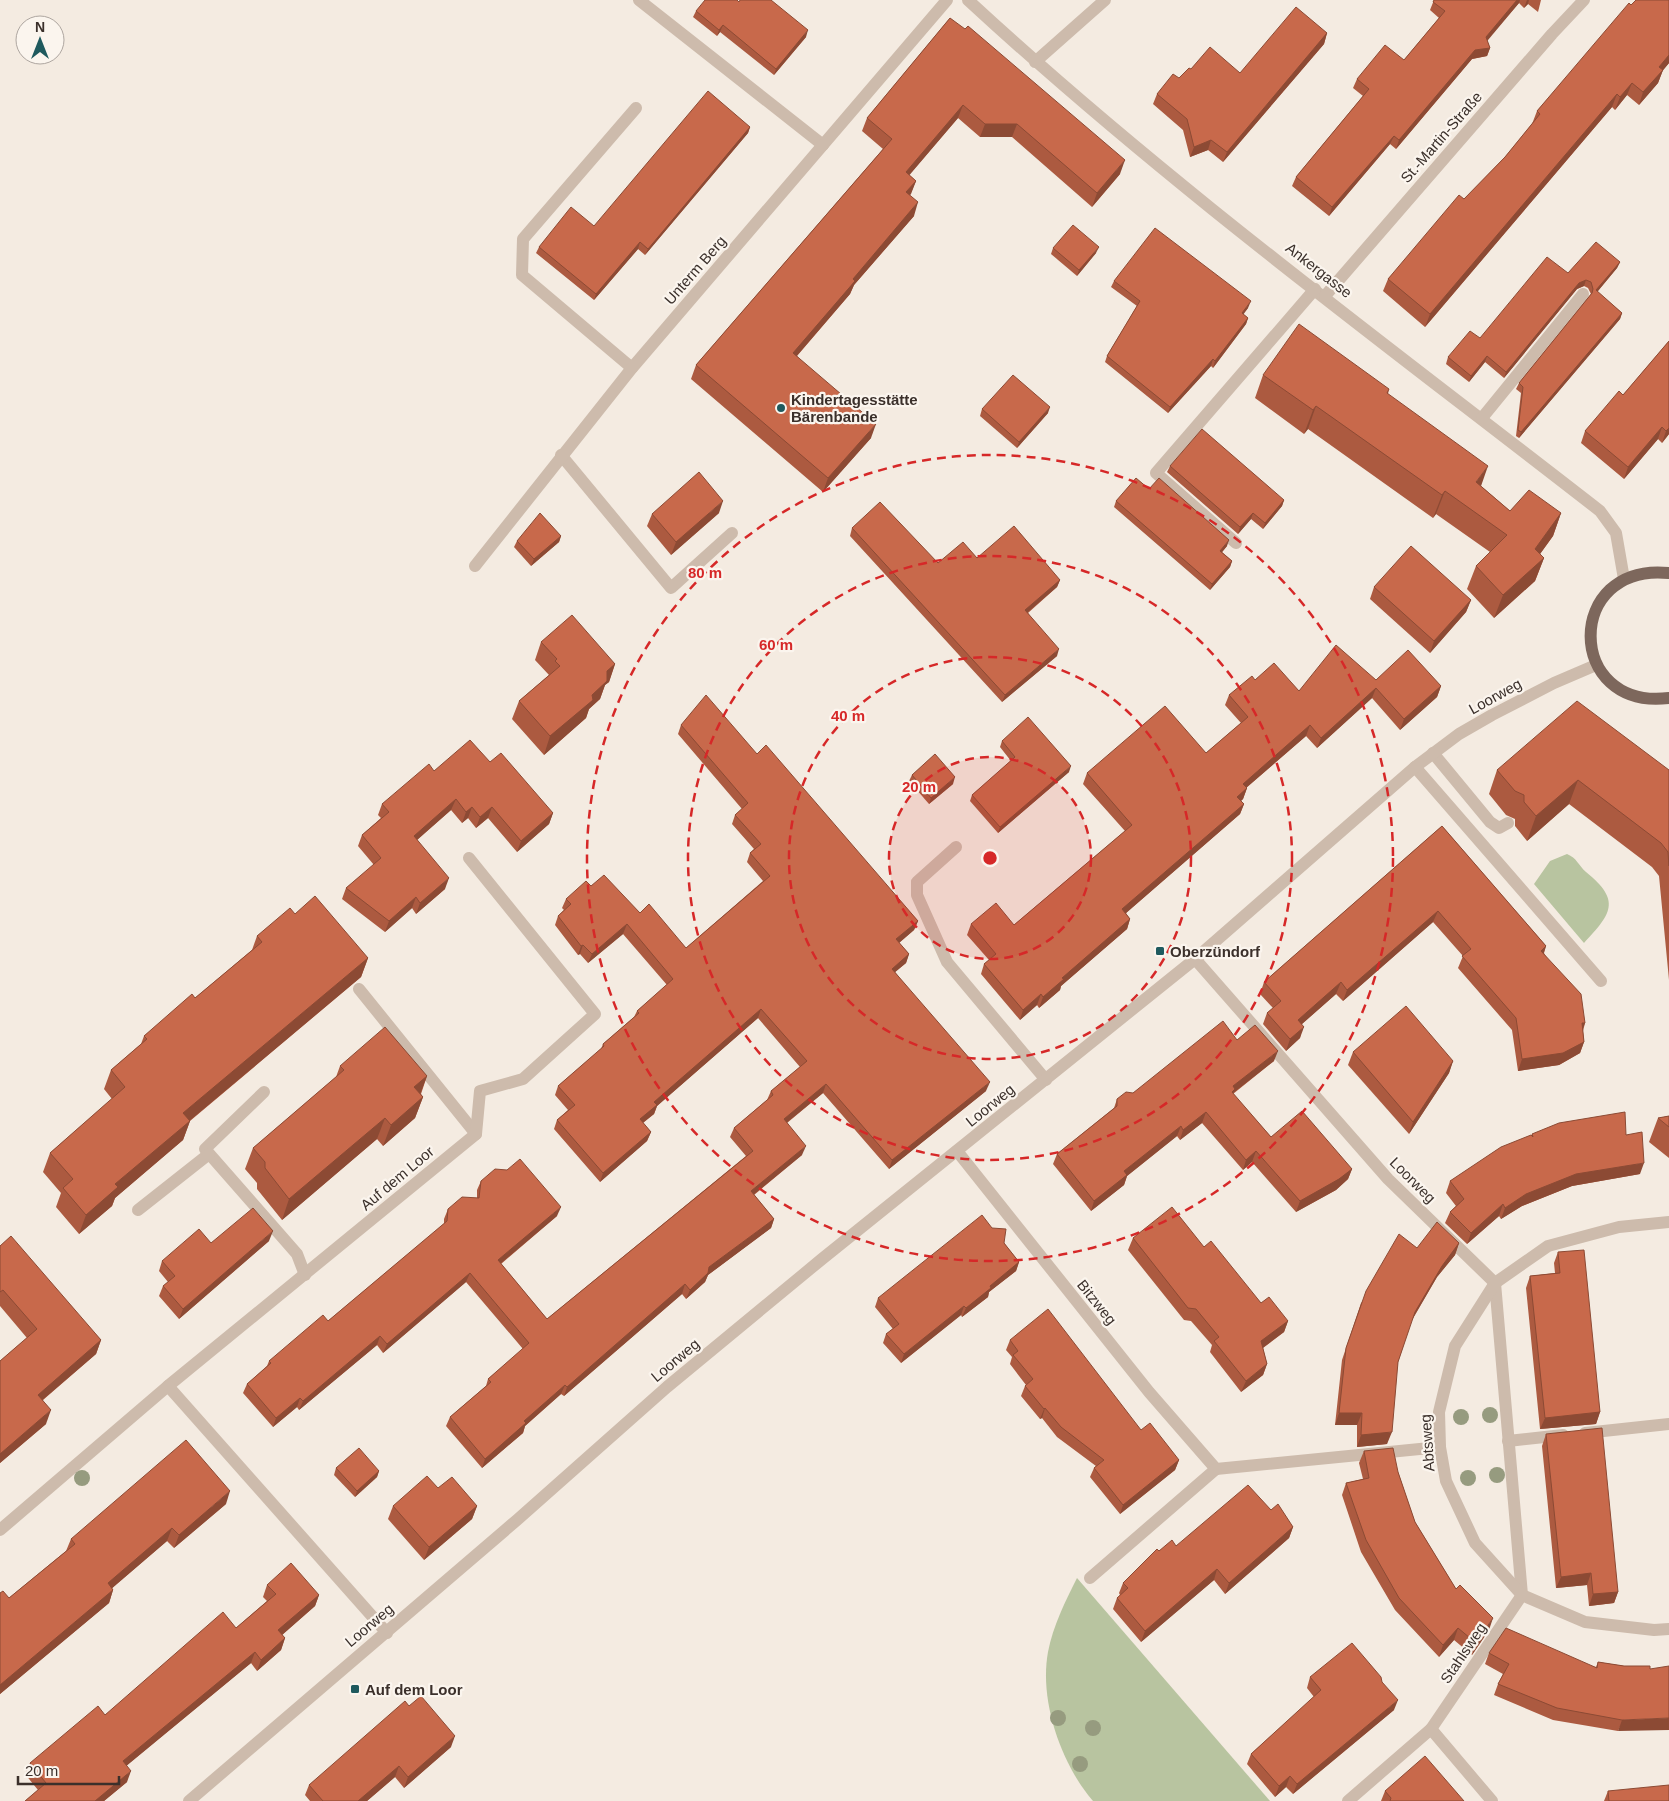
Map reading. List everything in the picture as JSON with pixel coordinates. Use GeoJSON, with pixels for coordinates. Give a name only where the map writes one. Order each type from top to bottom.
{"type":"FeatureCollection","features":[{"type":"Feature","properties":{"kind":"main road"},"geometry":{"type":"LineString","coordinates":[[1669,573],[1639,573],[1624,579],[1608,590],[1596,607],[1590,626],[1590,646],[1596,665],[1606,679],[1628,694],[1653,700],[1669,698]]}},
{"type":"Feature","properties":{"kind":"street"},"geometry":{"type":"LineString","coordinates":[[639,0],[823,145]]}},
{"type":"Feature","properties":{"kind":"street","name":"Unterm Berg"},"geometry":{"type":"LineString","coordinates":[[475,566],[561,455],[632,368],[947,0]]}},
{"type":"Feature","properties":{"kind":"street","name":"Ankergasse"},"geometry":{"type":"LineString","coordinates":[[968,0],[1035,62],[1172,176],[1600,511],[1616,533],[1624,579]]}},
{"type":"Feature","properties":{"kind":"street"},"geometry":{"type":"LineString","coordinates":[[1035,62],[1106,0]]}},
{"type":"Feature","properties":{"kind":"street","name":"St.-Martin-Straße"},"geometry":{"type":"LineString","coordinates":[[1236,543],[1156,473],[1584,0]]}},
{"type":"Feature","properties":{"kind":"street"},"geometry":{"type":"LineString","coordinates":[[632,368],[522,275],[522,257],[523,239],[636,108]]}},
{"type":"Feature","properties":{"kind":"street"},"geometry":{"type":"LineString","coordinates":[[1482,418],[1583,294]]}},
{"type":"Feature","properties":{"kind":"street"},"geometry":{"type":"LineString","coordinates":[[561,455],[671,588],[732,533]]}},
{"type":"Feature","properties":{"kind":"street","name":"Loorweg"},"geometry":{"type":"LineString","coordinates":[[188,1801],[386,1633],[673,1382],[822,1259],[1195,959],[1415,767],[1459,734],[1518,701],[1596,665]]}},
{"type":"Feature","properties":{"kind":"street"},"geometry":{"type":"LineString","coordinates":[[1433,753],[1490,822],[1499,828],[1508,823]]}},
{"type":"Feature","properties":{"kind":"street"},"geometry":{"type":"LineString","coordinates":[[1415,767],[1601,981]]}},
{"type":"Feature","properties":{"kind":"street"},"geometry":{"type":"LineString","coordinates":[[956,847],[917,882],[918,895],[947,962],[1046,1080]]}},
{"type":"Feature","properties":{"kind":"street"},"geometry":{"type":"LineString","coordinates":[[469,858],[595,1014],[523,1079],[480,1091],[476,1134]]}},
{"type":"Feature","properties":{"kind":"street","name":"Loorweg"},"geometry":{"type":"LineString","coordinates":[[1195,959],[1388,1180],[1495,1283]]}},
{"type":"Feature","properties":{"kind":"street"},"geometry":{"type":"LineString","coordinates":[[359,989],[476,1134]]}},
{"type":"Feature","properties":{"kind":"street"},"geometry":{"type":"LineString","coordinates":[[264,1092],[205,1149],[296,1254],[305,1275]]}},
{"type":"Feature","properties":{"kind":"street","name":"Auf dem Loor"},"geometry":{"type":"LineString","coordinates":[[0,1530],[168,1386],[476,1134]]}},
{"type":"Feature","properties":{"kind":"street","name":"Bitzweg"},"geometry":{"type":"LineString","coordinates":[[957,1152],[1149,1392],[1216,1469]]}},
{"type":"Feature","properties":{"kind":"street"},"geometry":{"type":"LineString","coordinates":[[138,1210],[209,1154]]}},
{"type":"Feature","properties":{"kind":"street","name":"Abtsweg"},"geometry":{"type":"LineString","coordinates":[[1669,1222],[1619,1227],[1548,1246],[1495,1283],[1455,1346],[1439,1412],[1440,1446],[1446,1481],[1475,1543],[1522,1595],[1585,1622],[1654,1630],[1669,1628]]}},
{"type":"Feature","properties":{"kind":"street"},"geometry":{"type":"LineString","coordinates":[[1495,1283],[1522,1595]]}},
{"type":"Feature","properties":{"kind":"street"},"geometry":{"type":"LineString","coordinates":[[168,1386],[386,1633]]}},
{"type":"Feature","properties":{"kind":"street"},"geometry":{"type":"LineString","coordinates":[[1508,1441],[1669,1424]]}},
{"type":"Feature","properties":{"kind":"street"},"geometry":{"type":"LineString","coordinates":[[1090,1578],[1216,1469],[1440,1446]]}},
{"type":"Feature","properties":{"kind":"street","name":"Stahlsweg"},"geometry":{"type":"LineString","coordinates":[[1348,1801],[1431,1729],[1522,1595]]}},
{"type":"Feature","properties":{"kind":"street"},"geometry":{"type":"LineString","coordinates":[[1431,1729],[1492,1801]]}},
{"type":"Feature","properties":{"kind":"green space"},"geometry":{"type":"Polygon","coordinates":[[[1567,854],[1597,882],[1605,891],[1608,900],[1609,908],[1601,924],[1584,943],[1534,884],[1550,861],[1567,854]]]}},
{"type":"Feature","properties":{"kind":"green space"},"geometry":{"type":"Polygon","coordinates":[[[1077,1578],[1270,1801],[1093,1801],[1071,1769],[1062,1751],[1050,1711],[1047,1691],[1046,1671],[1050,1642],[1060,1614],[1077,1578]]]}},
{"type":"Feature","properties":{"kind":"building"},"geometry":{"type":"Polygon","coordinates":[[[705,0],[737,0],[739,2],[740,0],[771,0],[808,30],[776,69],[723,25],[719,30],[696,11],[705,0]]]}},
{"type":"Feature","properties":{"kind":"building"},"geometry":{"type":"Polygon","coordinates":[[[1434,0],[1517,0],[1486,37],[1490,48],[1475,50],[1399,140],[1394,136],[1332,207],[1296,177],[1369,89],[1357,79],[1385,45],[1404,60],[1445,11],[1433,2],[1434,0]]]}},
{"type":"Feature","properties":{"kind":"building"},"geometry":{"type":"Polygon","coordinates":[[[1636,0],[1669,0],[1669,55],[1659,67],[1663,70],[1643,92],[1632,83],[1620,97],[1617,94],[1430,314],[1388,279],[1459,195],[1464,199],[1505,157],[1540,114],[1537,111],[1629,3],[1631,5],[1636,0]]]}},
{"type":"Feature","properties":{"kind":"building"},"geometry":{"type":"Polygon","coordinates":[[[1296,7],[1327,33],[1227,152],[1211,140],[1194,147],[1187,119],[1157,94],[1173,74],[1179,78],[1189,68],[1191,69],[1210,47],[1240,73],[1296,7]]]}},
{"type":"Feature","properties":{"kind":"building"},"geometry":{"type":"Polygon","coordinates":[[[950,18],[965,29],[968,26],[1125,160],[1097,193],[1017,124],[985,124],[963,105],[906,172],[916,181],[906,192],[918,202],[853,279],[855,281],[793,353],[876,424],[828,478],[696,365],[892,139],[867,118],[950,18]]]}},
{"type":"Feature","properties":{"kind":"building"},"geometry":{"type":"Polygon","coordinates":[[[708,91],[750,127],[648,249],[640,242],[596,294],[539,247],[571,207],[594,226],[708,91]]]}},
{"type":"Feature","properties":{"kind":"building"},"geometry":{"type":"Polygon","coordinates":[[[1073,225],[1099,247],[1079,270],[1053,248],[1073,225]]]}},
{"type":"Feature","properties":{"kind":"building"},"geometry":{"type":"Polygon","coordinates":[[[1155,228],[1251,301],[1242,313],[1248,318],[1215,361],[1213,359],[1170,407],[1107,356],[1140,301],[1114,281],[1155,228]]]}},
{"type":"Feature","properties":{"kind":"building"},"geometry":{"type":"Polygon","coordinates":[[[1596,242],[1620,262],[1596,290],[1622,313],[1521,432],[1518,430],[1523,387],[1519,383],[1592,293],[1591,282],[1586,280],[1579,283],[1506,372],[1487,356],[1471,376],[1448,357],[1470,331],[1480,338],[1547,257],[1568,273],[1596,242]]]}},
{"type":"Feature","properties":{"kind":"building"},"geometry":{"type":"Polygon","coordinates":[[[1299,324],[1389,389],[1387,393],[1488,466],[1476,482],[1510,511],[1529,490],[1561,513],[1535,549],[1544,558],[1503,595],[1476,566],[1507,535],[1445,491],[1442,495],[1316,406],[1313,410],[1263,375],[1299,324]]]}},
{"type":"Feature","properties":{"kind":"building"},"geometry":{"type":"Polygon","coordinates":[[[1669,341],[1669,428],[1666,431],[1662,427],[1628,467],[1585,431],[1619,391],[1623,395],[1669,341]]]}},
{"type":"Feature","properties":{"kind":"building"},"geometry":{"type":"Polygon","coordinates":[[[1013,375],[1050,407],[1019,442],[982,409],[1013,375]]]}},
{"type":"Feature","properties":{"kind":"building"},"geometry":{"type":"Polygon","coordinates":[[[1202,429],[1284,500],[1265,523],[1253,513],[1240,527],[1170,466],[1202,429]]]}},
{"type":"Feature","properties":{"kind":"building"},"geometry":{"type":"Polygon","coordinates":[[[699,472],[723,501],[676,542],[652,514],[699,472]]]}},
{"type":"Feature","properties":{"kind":"building"},"geometry":{"type":"Polygon","coordinates":[[[1136,478],[1149,489],[1159,478],[1229,540],[1220,551],[1232,561],[1212,584],[1116,501],[1136,478]]]}},
{"type":"Feature","properties":{"kind":"building"},"geometry":{"type":"Polygon","coordinates":[[[880,502],[938,563],[963,542],[977,558],[1014,526],[1060,580],[1025,610],[1059,649],[1005,695],[852,528],[880,502]]]}},
{"type":"Feature","properties":{"kind":"building"},"geometry":{"type":"Polygon","coordinates":[[[540,513],[561,536],[534,559],[517,541],[540,513]]]}},
{"type":"Feature","properties":{"kind":"building"},"geometry":{"type":"Polygon","coordinates":[[[1411,546],[1471,600],[1434,641],[1374,587],[1411,546]]]}},
{"type":"Feature","properties":{"kind":"building"},"geometry":{"type":"Polygon","coordinates":[[[572,615],[615,664],[607,671],[607,681],[592,695],[593,700],[550,736],[519,701],[560,666],[555,661],[557,659],[541,642],[572,615]]]}},
{"type":"Feature","properties":{"kind":"building"},"geometry":{"type":"Polygon","coordinates":[[[1336,645],[1376,680],[1408,650],[1441,686],[1404,719],[1376,688],[1321,738],[1310,725],[1243,784],[1247,788],[1237,797],[1244,804],[1122,909],[1130,919],[1043,997],[1041,994],[1023,1010],[984,964],[996,954],[971,924],[996,903],[1014,925],[1132,825],[1087,773],[1165,706],[1206,753],[1248,717],[1229,695],[1252,676],[1255,680],[1274,663],[1299,691],[1336,645]]]}},
{"type":"Feature","properties":{"kind":"building"},"geometry":{"type":"Polygon","coordinates":[[[706,695],[757,754],[766,745],[918,921],[896,939],[909,954],[892,969],[990,1082],[892,1160],[826,1084],[784,1119],[806,1146],[751,1191],[774,1219],[709,1267],[708,1273],[690,1290],[685,1284],[567,1387],[565,1385],[485,1459],[450,1417],[491,1382],[488,1379],[529,1343],[470,1273],[387,1344],[380,1336],[303,1401],[300,1398],[276,1418],[247,1384],[271,1363],[269,1361],[323,1315],[328,1321],[447,1221],[448,1209],[462,1197],[479,1198],[481,1181],[495,1169],[507,1170],[520,1159],[561,1207],[498,1260],[547,1319],[753,1151],[734,1128],[773,1095],[771,1091],[807,1061],[761,1009],[654,1102],[657,1105],[640,1119],[651,1132],[603,1173],[557,1120],[575,1105],[558,1086],[604,1046],[603,1044],[639,1013],[637,1011],[673,979],[627,924],[592,954],[583,945],[581,946],[558,916],[571,904],[566,899],[586,881],[591,886],[604,875],[640,913],[649,904],[686,948],[770,876],[750,853],[761,844],[735,815],[748,803],[681,725],[706,695]]]}},
{"type":"Feature","properties":{"kind":"building"},"geometry":{"type":"Polygon","coordinates":[[[1577,701],[1669,770],[1669,866],[1668,852],[1661,843],[1578,780],[1536,816],[1524,802],[1524,795],[1515,791],[1497,770],[1577,701]]]}},
{"type":"Feature","properties":{"kind":"building"},"geometry":{"type":"Polygon","coordinates":[[[1028,717],[1071,766],[1000,827],[972,795],[1015,757],[1002,741],[1028,717]]]}},
{"type":"Feature","properties":{"kind":"building"},"geometry":{"type":"Polygon","coordinates":[[[470,740],[490,762],[501,753],[553,813],[521,841],[492,807],[480,817],[472,807],[466,812],[456,799],[414,836],[449,878],[420,903],[416,897],[389,921],[346,888],[381,858],[362,835],[389,812],[382,804],[429,764],[434,771],[470,740]]]}},
{"type":"Feature","properties":{"kind":"building"},"geometry":{"type":"Polygon","coordinates":[[[935,754],[955,777],[931,798],[912,775],[935,754]]]}},
{"type":"Feature","properties":{"kind":"building"},"geometry":{"type":"Polygon","coordinates":[[[1442,826],[1546,946],[1541,951],[1581,994],[1585,1023],[1582,1023],[1584,1042],[1563,1053],[1522,1059],[1516,1018],[1462,956],[1471,949],[1438,911],[1347,990],[1341,982],[1298,1020],[1304,1027],[1290,1039],[1267,1013],[1281,1001],[1264,982],[1442,826]]]}},
{"type":"Feature","properties":{"kind":"building"},"geometry":{"type":"Polygon","coordinates":[[[315,896],[368,958],[183,1113],[190,1121],[115,1184],[118,1187],[86,1215],[63,1188],[73,1179],[50,1153],[125,1087],[111,1070],[147,1039],[144,1036],[192,994],[195,998],[262,942],[257,936],[290,908],[295,914],[315,896]]]}},
{"type":"Feature","properties":{"kind":"building"},"geometry":{"type":"Polygon","coordinates":[[[1406,1006],[1453,1061],[1413,1122],[1353,1052],[1406,1006]]]}},
{"type":"Feature","properties":{"kind":"building"},"geometry":{"type":"Polygon","coordinates":[[[1223,1021],[1237,1040],[1255,1025],[1278,1051],[1233,1086],[1235,1089],[1232,1092],[1271,1137],[1302,1111],[1352,1169],[1339,1179],[1300,1201],[1256,1151],[1246,1160],[1206,1112],[1183,1130],[1181,1126],[1124,1171],[1127,1175],[1094,1201],[1057,1154],[1117,1106],[1117,1099],[1126,1092],[1133,1093],[1223,1021]]]}},
{"type":"Feature","properties":{"kind":"building"},"geometry":{"type":"Polygon","coordinates":[[[385,1027],[427,1076],[414,1087],[423,1097],[391,1125],[385,1118],[289,1199],[265,1168],[265,1162],[253,1148],[344,1070],[340,1066],[385,1027]]]}},
{"type":"Feature","properties":{"kind":"building"},"geometry":{"type":"Polygon","coordinates":[[[1625,1112],[1626,1135],[1642,1132],[1644,1163],[1576,1174],[1526,1194],[1505,1208],[1503,1204],[1471,1233],[1450,1212],[1464,1199],[1450,1181],[1501,1147],[1531,1135],[1533,1137],[1532,1134],[1559,1123],[1625,1112]]]}},
{"type":"Feature","properties":{"kind":"building"},"geometry":{"type":"Polygon","coordinates":[[[1669,1116],[1669,1127],[1658,1118],[1669,1116]]]}},
{"type":"Feature","properties":{"kind":"building"},"geometry":{"type":"Polygon","coordinates":[[[1172,1207],[1204,1247],[1211,1241],[1261,1303],[1269,1297],[1288,1321],[1261,1341],[1267,1364],[1246,1381],[1214,1341],[1219,1337],[1196,1309],[1188,1308],[1133,1238],[1172,1207]]]}},
{"type":"Feature","properties":{"kind":"building"},"geometry":{"type":"Polygon","coordinates":[[[253,1208],[273,1231],[183,1309],[163,1286],[175,1276],[162,1261],[199,1229],[211,1243],[253,1208]]]}},
{"type":"Feature","properties":{"kind":"building"},"geometry":{"type":"Polygon","coordinates":[[[982,1215],[992,1228],[1006,1229],[1004,1243],[1019,1262],[966,1308],[964,1306],[904,1354],[886,1334],[899,1324],[878,1298],[982,1215]]]}},
{"type":"Feature","properties":{"kind":"building"},"geometry":{"type":"Polygon","coordinates":[[[1437,1222],[1459,1243],[1442,1266],[1415,1312],[1398,1362],[1392,1432],[1361,1435],[1362,1413],[1339,1413],[1346,1348],[1366,1291],[1399,1234],[1417,1248],[1437,1222]]]}},
{"type":"Feature","properties":{"kind":"building"},"geometry":{"type":"Polygon","coordinates":[[[11,1236],[101,1340],[38,1395],[51,1410],[0,1454],[0,1361],[37,1329],[3,1290],[0,1292],[0,1246],[11,1236]]]}},
{"type":"Feature","properties":{"kind":"building"},"geometry":{"type":"Polygon","coordinates":[[[1584,1250],[1600,1412],[1545,1418],[1530,1276],[1560,1273],[1558,1252],[1584,1250]]]}},
{"type":"Feature","properties":{"kind":"building"},"geometry":{"type":"Polygon","coordinates":[[[1048,1309],[1141,1430],[1150,1423],[1179,1460],[1123,1505],[1094,1468],[1104,1460],[1061,1427],[1044,1409],[1025,1386],[1033,1379],[1013,1355],[1018,1351],[1010,1340],[1048,1309]]]}},
{"type":"Feature","properties":{"kind":"building"},"geometry":{"type":"Polygon","coordinates":[[[1602,1428],[1618,1592],[1593,1594],[1591,1573],[1561,1577],[1546,1434],[1602,1428]]]}},
{"type":"Feature","properties":{"kind":"building"},"geometry":{"type":"Polygon","coordinates":[[[186,1440],[230,1491],[179,1535],[172,1528],[108,1583],[113,1590],[0,1685],[0,1593],[3,1591],[9,1598],[75,1544],[71,1539],[186,1440]]]}},
{"type":"Feature","properties":{"kind":"building"},"geometry":{"type":"Polygon","coordinates":[[[359,1448],[379,1471],[357,1491],[336,1468],[359,1448]]]}},
{"type":"Feature","properties":{"kind":"building"},"geometry":{"type":"Polygon","coordinates":[[[1393,1448],[1398,1472],[1415,1522],[1456,1589],[1460,1585],[1493,1618],[1476,1643],[1458,1628],[1443,1645],[1399,1598],[1366,1540],[1346,1483],[1369,1478],[1364,1451],[1393,1448]]]}},
{"type":"Feature","properties":{"kind":"building"},"geometry":{"type":"Polygon","coordinates":[[[427,1476],[438,1488],[452,1477],[477,1506],[429,1547],[393,1506],[427,1476]]]}},
{"type":"Feature","properties":{"kind":"building"},"geometry":{"type":"Polygon","coordinates":[[[1248,1485],[1271,1510],[1278,1504],[1293,1527],[1229,1583],[1217,1569],[1145,1631],[1117,1598],[1128,1588],[1123,1583],[1157,1549],[1159,1551],[1172,1540],[1176,1546],[1248,1485]]]}},
{"type":"Feature","properties":{"kind":"building"},"geometry":{"type":"Polygon","coordinates":[[[291,1563],[319,1595],[278,1630],[285,1638],[261,1660],[255,1652],[123,1761],[131,1771],[95,1801],[25,1801],[46,1783],[30,1763],[98,1706],[105,1715],[223,1612],[236,1628],[276,1594],[267,1585],[291,1563]]]}},
{"type":"Feature","properties":{"kind":"building"},"geometry":{"type":"Polygon","coordinates":[[[1506,1628],[1597,1668],[1598,1662],[1624,1666],[1650,1666],[1650,1669],[1669,1666],[1669,1718],[1622,1720],[1557,1708],[1498,1684],[1509,1664],[1489,1653],[1506,1628]]]}},
{"type":"Feature","properties":{"kind":"building"},"geometry":{"type":"Polygon","coordinates":[[[1352,1643],[1398,1700],[1297,1784],[1290,1776],[1279,1786],[1251,1754],[1321,1690],[1310,1677],[1352,1643]]]}},
{"type":"Feature","properties":{"kind":"building"},"geometry":{"type":"Polygon","coordinates":[[[421,1696],[455,1736],[408,1777],[399,1766],[358,1801],[323,1801],[309,1785],[405,1701],[409,1706],[421,1696]]]}},
{"type":"Feature","properties":{"kind":"building"},"geometry":{"type":"Polygon","coordinates":[[[1425,1756],[1464,1801],[1390,1801],[1391,1798],[1385,1791],[1425,1756]]]}},
{"type":"Feature","properties":{"kind":"building"},"geometry":{"type":"Polygon","coordinates":[[[1669,1785],[1669,1801],[1609,1801],[1608,1791],[1669,1785]]]}},
{"type":"Feature","properties":{"kind":"place","name":"Kindertagesstätte Bärenbande"},"geometry":{"type":"Point","coordinates":[781,408]}},
{"type":"Feature","properties":{"kind":"place","name":"Oberzündorf"},"geometry":{"type":"Point","coordinates":[1160,951]}},
{"type":"Feature","properties":{"kind":"place","name":"Auf dem Loor"},"geometry":{"type":"Point","coordinates":[355,1689]}}]}
